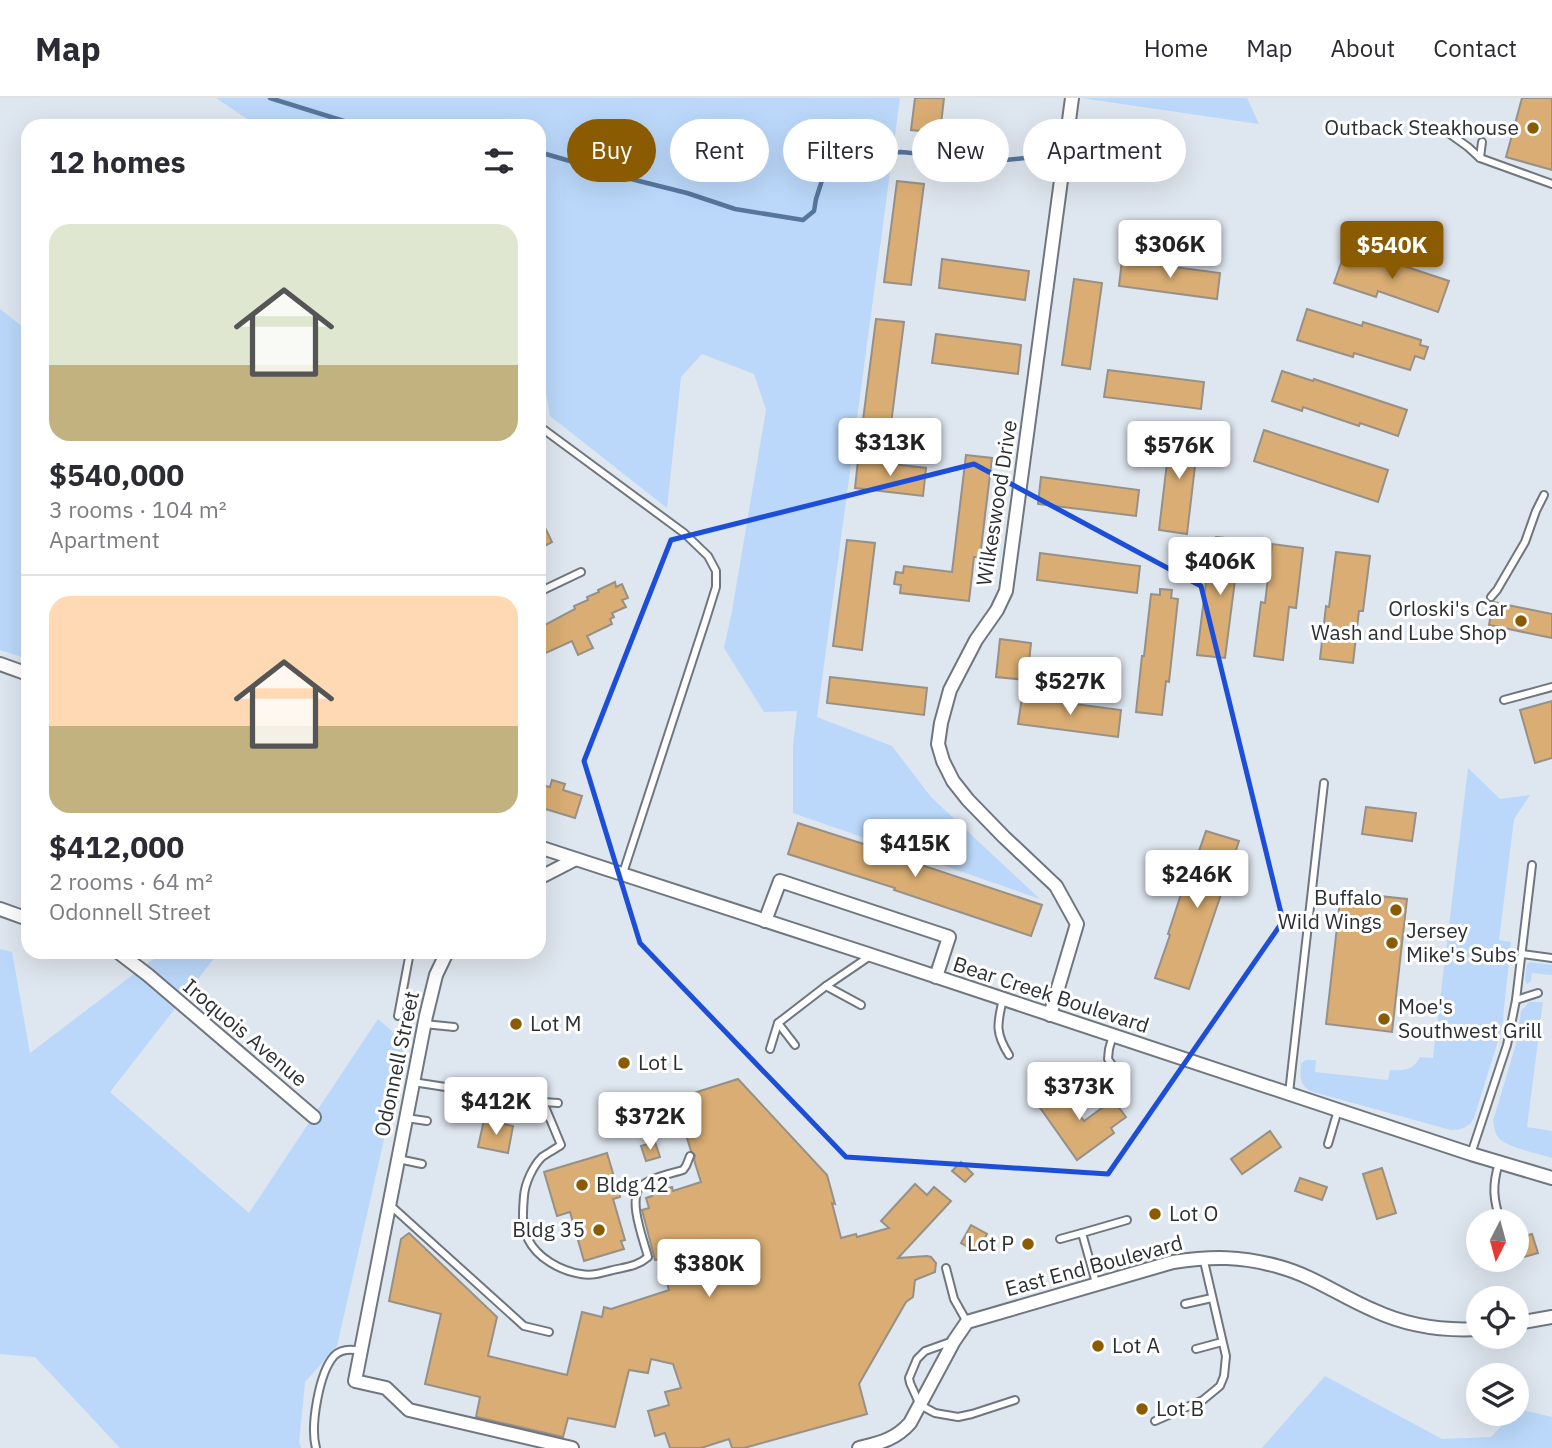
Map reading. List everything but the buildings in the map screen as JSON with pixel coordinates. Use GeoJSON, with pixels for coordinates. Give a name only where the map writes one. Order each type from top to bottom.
{"type":"FeatureCollection","features":[{"type":"Feature","properties":{"kind":"street","name":"Wilkeswood Drive"},"geometry":{"type":"LineString","coordinates":[[1050,1015],[1077,924],[1056,886],[977,809],[953,781],[938,744],[950,690],[1006,591],[1072,98]]}},
{"type":"Feature","properties":{"kind":"street"},"geometry":{"type":"LineString","coordinates":[[0,664],[21,672]]}},
{"type":"Feature","properties":{"kind":"street","name":"Bear Creek Boulevard"},"geometry":{"type":"LineString","coordinates":[[546,850],[1471,1154],[1552,1178]]}},
{"type":"Feature","properties":{"kind":"street"},"geometry":{"type":"LineString","coordinates":[[546,874],[574,860]]}},
{"type":"Feature","properties":{"kind":"street"},"geometry":{"type":"LineString","coordinates":[[765,921],[780,881],[949,937],[936,977]]}},
{"type":"Feature","properties":{"kind":"street"},"geometry":{"type":"LineString","coordinates":[[0,909],[21,916]]}},
{"type":"Feature","properties":{"kind":"street","name":"Iroquois Avenue"},"geometry":{"type":"LineString","coordinates":[[127,959],[314,1117]]}},
{"type":"Feature","properties":{"kind":"street","name":"Odonnell Street"},"geometry":{"type":"LineString","coordinates":[[389,1204],[424,1024],[436,975],[444,959]]}},
{"type":"Feature","properties":{"kind":"street"},"geometry":{"type":"LineString","coordinates":[[389,1204],[355,1381],[386,1388],[410,1410],[572,1448]]}},
{"type":"Feature","properties":{"kind":"street","name":"East End Boulevard"},"geometry":{"type":"LineString","coordinates":[[967,1321],[1173,1262],[1203,1258],[1246,1258],[1283,1267],[1373,1311],[1407,1322],[1466,1329]]}},
{"type":"Feature","properties":{"kind":"street"},"geometry":{"type":"LineString","coordinates":[[1529,1322],[1552,1317]]}},
{"type":"Feature","properties":{"kind":"street"},"geometry":{"type":"LineString","coordinates":[[859,1448],[883,1442],[897,1435],[910,1423],[967,1321]]}},
{"type":"Feature","properties":{"kind":"lane"},"geometry":{"type":"LineString","coordinates":[[1443,130],[1480,158],[1552,184]]}},
{"type":"Feature","properties":{"kind":"lane"},"geometry":{"type":"LineString","coordinates":[[1480,158],[1482,142]]}},
{"type":"Feature","properties":{"kind":"lane"},"geometry":{"type":"LineString","coordinates":[[546,431],[684,533],[708,556],[716,570],[716,587],[622,875]]}},
{"type":"Feature","properties":{"kind":"lane"},"geometry":{"type":"LineString","coordinates":[[1491,597],[1525,542],[1544,495]]}},
{"type":"Feature","properties":{"kind":"lane"},"geometry":{"type":"LineString","coordinates":[[546,589],[581,572]]}},
{"type":"Feature","properties":{"kind":"lane"},"geometry":{"type":"LineString","coordinates":[[1504,700],[1552,687]]}},
{"type":"Feature","properties":{"kind":"lane"},"geometry":{"type":"LineString","coordinates":[[1289,1093],[1324,783]]}},
{"type":"Feature","properties":{"kind":"lane"},"geometry":{"type":"LineString","coordinates":[[1471,1154],[1507,1045],[1516,1000],[1532,865]]}},
{"type":"Feature","properties":{"kind":"lane"},"geometry":{"type":"LineString","coordinates":[[1522,954],[1552,958]]}},
{"type":"Feature","properties":{"kind":"lane"},"geometry":{"type":"LineString","coordinates":[[769,1049],[778,1023],[871,955]]}},
{"type":"Feature","properties":{"kind":"lane"},"geometry":{"type":"LineString","coordinates":[[397,1016],[409,959]]}},
{"type":"Feature","properties":{"kind":"lane"},"geometry":{"type":"LineString","coordinates":[[826,986],[861,1005]]}},
{"type":"Feature","properties":{"kind":"lane"},"geometry":{"type":"LineString","coordinates":[[1516,1000],[1538,993]]}},
{"type":"Feature","properties":{"kind":"lane"},"geometry":{"type":"LineString","coordinates":[[1003,999],[997,1023],[1009,1055]]}},
{"type":"Feature","properties":{"kind":"lane"},"geometry":{"type":"LineString","coordinates":[[778,1023],[794,1045]]}},
{"type":"Feature","properties":{"kind":"lane"},"geometry":{"type":"LineString","coordinates":[[424,1024],[454,1027]]}},
{"type":"Feature","properties":{"kind":"lane"},"geometry":{"type":"LineString","coordinates":[[1113,1035],[1108,1059],[1122,1079]]}},
{"type":"Feature","properties":{"kind":"lane"},"geometry":{"type":"LineString","coordinates":[[413,1082],[558,1103]]}},
{"type":"Feature","properties":{"kind":"lane"},"geometry":{"type":"LineString","coordinates":[[538,1091],[561,1145],[541,1158],[531,1174],[525,1190],[523,1224],[528,1239],[537,1252],[568,1271],[598,1274],[641,1263],[648,1257],[635,1209],[636,1192],[649,1182],[683,1170],[690,1156]]}},
{"type":"Feature","properties":{"kind":"lane"},"geometry":{"type":"LineString","coordinates":[[1328,1144],[1338,1110]]}},
{"type":"Feature","properties":{"kind":"lane"},"geometry":{"type":"LineString","coordinates":[[406,1118],[427,1121]]}},
{"type":"Feature","properties":{"kind":"lane"},"geometry":{"type":"LineString","coordinates":[[398,1159],[422,1164]]}},
{"type":"Feature","properties":{"kind":"lane"},"geometry":{"type":"LineString","coordinates":[[1496,1209],[1494,1182],[1500,1161]]}},
{"type":"Feature","properties":{"kind":"lane"},"geometry":{"type":"LineString","coordinates":[[389,1204],[524,1325],[549,1332]]}},
{"type":"Feature","properties":{"kind":"lane"},"geometry":{"type":"LineString","coordinates":[[1060,1239],[1127,1220]]}},
{"type":"Feature","properties":{"kind":"lane"},"geometry":{"type":"LineString","coordinates":[[1082,1233],[1096,1283]]}},
{"type":"Feature","properties":{"kind":"lane"},"geometry":{"type":"LineString","coordinates":[[1154,1421],[1203,1400],[1220,1386],[1226,1367],[1226,1356],[1203,1258]]}},
{"type":"Feature","properties":{"kind":"lane"},"geometry":{"type":"LineString","coordinates":[[946,1268],[954,1299],[967,1321]]}},
{"type":"Feature","properties":{"kind":"lane"},"geometry":{"type":"LineString","coordinates":[[1185,1304],[1212,1298]]}},
{"type":"Feature","properties":{"kind":"lane"},"geometry":{"type":"LineString","coordinates":[[954,1341],[925,1351],[917,1359],[909,1383],[919,1405],[935,1413],[958,1417],[1015,1400]]}},
{"type":"Feature","properties":{"kind":"lane"},"geometry":{"type":"LineString","coordinates":[[1196,1349],[1222,1342]]}},
{"type":"Feature","properties":{"kind":"lane"},"geometry":{"type":"LineString","coordinates":[[316,1448],[313,1430],[315,1410],[327,1368],[334,1356],[341,1351],[360,1351]]}},
{"type":"Feature","properties":{"kind":"highlighted area"},"geometry":{"type":"Polygon","coordinates":[[[974,464],[1201,586],[1283,921],[1108,1174],[846,1157],[640,943],[584,761],[671,540],[974,464]]]}},
{"type":"Feature","properties":{"kind":"shaded area"},"geometry":{"type":"Polygon","coordinates":[[[216,98],[900,98],[897,119],[783,119],[783,182],[889,182],[817,717],[892,746],[931,797],[1040,899],[793,813],[793,746],[797,711],[764,712],[724,648],[766,410],[754,374],[702,354],[681,377],[667,508],[550,416],[546,393],[546,119],[248,119],[216,98]]]}},
{"type":"Feature","properties":{"kind":"shaded area"},"geometry":{"type":"Polygon","coordinates":[[[1081,98],[1247,98],[1259,124],[1081,98]]]}},
{"type":"Feature","properties":{"kind":"shaded area"},"geometry":{"type":"Polygon","coordinates":[[[0,309],[21,326],[21,657],[0,650],[0,309]]]}},
{"type":"Feature","properties":{"kind":"shaded area"},"geometry":{"type":"Polygon","coordinates":[[[1468,768],[1500,799],[1530,795],[1514,819],[1499,940],[1511,942],[1502,1028],[1474,1118],[1465,1127],[1451,1130],[1308,1090],[1301,1077],[1301,1063],[1316,1060],[1315,1072],[1388,1080],[1390,1070],[1408,1069],[1415,1065],[1420,1057],[1433,1058],[1468,768]]]}},
{"type":"Feature","properties":{"kind":"shaded area"},"geometry":{"type":"Polygon","coordinates":[[[0,949],[12,952],[30,1053],[154,959],[214,959],[110,1092],[249,1213],[378,1019],[406,1043],[337,1346],[305,1382],[299,1442],[301,1448],[120,1448],[35,1357],[0,1354],[0,949]]]}},
{"type":"Feature","properties":{"kind":"shaded area"},"geometry":{"type":"Polygon","coordinates":[[[1530,962],[1552,965],[1552,975],[1532,973],[1531,981],[1527,984],[1527,964],[1530,962]]]}},
{"type":"Feature","properties":{"kind":"shaded area"},"geometry":{"type":"Polygon","coordinates":[[[1529,1002],[1543,1002],[1527,1127],[1552,1131],[1552,1158],[1502,1141],[1496,1134],[1493,1121],[1516,1044],[1521,1011],[1529,1002]]]}},
{"type":"Feature","properties":{"kind":"shaded area"},"geometry":{"type":"Polygon","coordinates":[[[1325,1376],[1442,1439],[1491,1437],[1502,1426],[1529,1426],[1529,1412],[1552,1417],[1552,1448],[1262,1448],[1325,1376]]]}},
{"type":"Feature","properties":{"kind":"waterway"},"geometry":{"type":"LineString","coordinates":[[270,98],[338,119]]}},
{"type":"Feature","properties":{"kind":"waterway"},"geometry":{"type":"LineString","coordinates":[[546,154],[735,209],[803,220],[814,211],[825,171],[865,156],[901,152],[995,161],[1023,158]]}},
{"type":"Feature","properties":{"kind":"place","name":"Outback Steakhouse"},"geometry":{"type":"Point","coordinates":[1533,128]}},
{"type":"Feature","properties":{"kind":"place","name":"Orloski's Car Wash and Lube Shop"},"geometry":{"type":"Point","coordinates":[1521,621]}},
{"type":"Feature","properties":{"kind":"place","name":"Buffalo Wild Wings"},"geometry":{"type":"Point","coordinates":[1396,910]}},
{"type":"Feature","properties":{"kind":"place","name":"Jersey Mike's Subs"},"geometry":{"type":"Point","coordinates":[1392,943]}},
{"type":"Feature","properties":{"kind":"place","name":"Moe's Southwest Grill"},"geometry":{"type":"Point","coordinates":[1384,1019]}},
{"type":"Feature","properties":{"kind":"place","name":"Lot M"},"geometry":{"type":"Point","coordinates":[516,1024]}},
{"type":"Feature","properties":{"kind":"place","name":"Lot L"},"geometry":{"type":"Point","coordinates":[624,1063]}},
{"type":"Feature","properties":{"kind":"place","name":"Bldg 42"},"geometry":{"type":"Point","coordinates":[582,1185]}},
{"type":"Feature","properties":{"kind":"place","name":"Lot O"},"geometry":{"type":"Point","coordinates":[1155,1214]}},
{"type":"Feature","properties":{"kind":"place","name":"Bldg 35"},"geometry":{"type":"Point","coordinates":[599,1230]}},
{"type":"Feature","properties":{"kind":"place","name":"Lot P"},"geometry":{"type":"Point","coordinates":[1028,1244]}},
{"type":"Feature","properties":{"kind":"place","name":"Lot A"},"geometry":{"type":"Point","coordinates":[1098,1346]}},
{"type":"Feature","properties":{"kind":"place","name":"Lot B"},"geometry":{"type":"Point","coordinates":[1142,1409]}}]}
